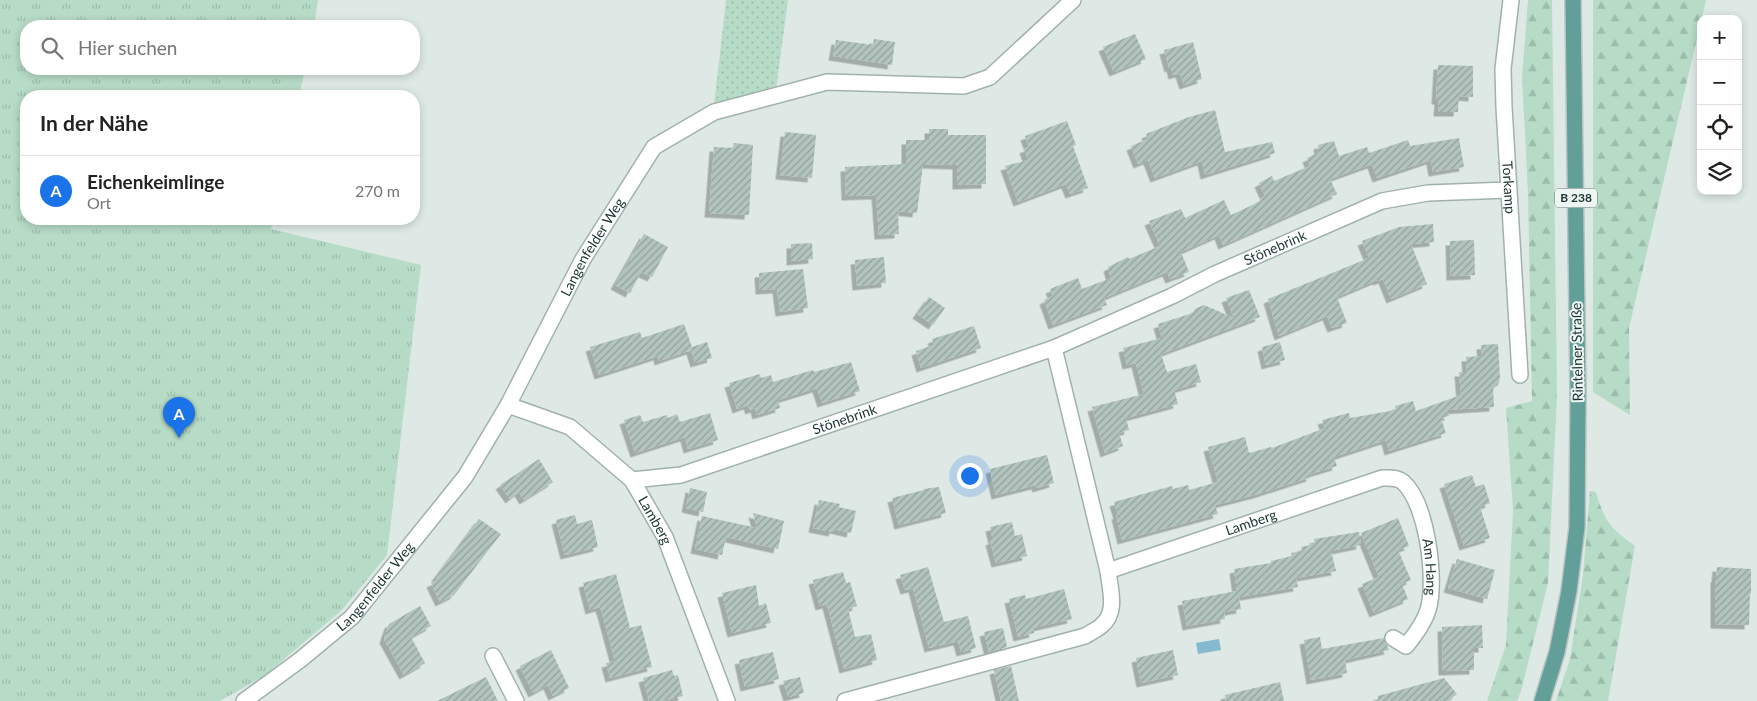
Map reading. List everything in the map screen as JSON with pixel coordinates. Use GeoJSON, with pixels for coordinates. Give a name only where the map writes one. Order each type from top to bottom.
{"type":"FeatureCollection","features":[{"type":"Feature","properties":{"kind":"main road","name":"Rintelner Straße"},"geometry":{"type":"LineString","coordinates":[[1542,701],[1557,652],[1568,591],[1576,527],[1578,397],[1573,0]]}},
{"type":"Feature","properties":{"kind":"street","name":"Langenfelder Weg"},"geometry":{"type":"LineString","coordinates":[[244,701],[300,660],[352,617],[465,477],[508,405],[583,259],[654,147],[714,112],[828,82],[964,86],[990,77],[1072,0]]}},
{"type":"Feature","properties":{"kind":"street","name":"Torkamp"},"geometry":{"type":"LineString","coordinates":[[1511,0],[1503,69],[1508,190],[1520,375]]}},
{"type":"Feature","properties":{"kind":"street","name":"Stönebrink"},"geometry":{"type":"LineString","coordinates":[[632,480],[681,474],[1054,348],[1172,296],[1215,274],[1382,202],[1428,194],[1508,190]]}},
{"type":"Feature","properties":{"kind":"street"},"geometry":{"type":"LineString","coordinates":[[845,701],[1085,636],[1102,626],[1110,615],[1112,605],[1108,571],[1054,348]]}},
{"type":"Feature","properties":{"kind":"street","name":"Lamberg"},"geometry":{"type":"LineString","coordinates":[[508,405],[570,426],[632,480],[665,537],[727,701]]}},
{"type":"Feature","properties":{"kind":"street","name":"Lamberg"},"geometry":{"type":"LineString","coordinates":[[1108,571],[1382,478],[1395,478]]}},
{"type":"Feature","properties":{"kind":"street","name":"Am Hang"},"geometry":{"type":"LineString","coordinates":[[1393,638],[1406,646],[1418,631],[1428,611],[1432,576],[1429,546],[1413,493],[1402,481],[1395,478]]}},
{"type":"Feature","properties":{"kind":"street"},"geometry":{"type":"LineString","coordinates":[[493,656],[516,701]]}},
{"type":"Feature","properties":{"kind":"green space"},"geometry":{"type":"Polygon","coordinates":[[[0,0],[318,0],[315,20],[20,20],[20,75],[304,75],[300,90],[20,90],[20,225],[272,225],[271,229],[421,265],[387,555],[342,610],[264,676],[220,701],[0,701],[0,0]]]}},
{"type":"Feature","properties":{"kind":"green space"},"geometry":{"type":"Polygon","coordinates":[[[726,0],[788,0],[776,89],[714,106],[726,0]]]}},
{"type":"Feature","properties":{"kind":"green space"},"geometry":{"type":"Polygon","coordinates":[[[1528,0],[1552,0],[1557,396],[1548,583],[1517,701],[1487,701],[1506,645],[1513,511],[1506,408],[1532,401],[1528,192],[1522,78],[1528,0]]]}},
{"type":"Feature","properties":{"kind":"green space"},"geometry":{"type":"Polygon","coordinates":[[[1593,0],[1706,0],[1702,15],[1697,15],[1697,38],[1629,328],[1630,415],[1593,392],[1593,0]]]}},
{"type":"Feature","properties":{"kind":"green space"},"geometry":{"type":"Polygon","coordinates":[[[1590,491],[1596,492],[1609,523],[1619,534],[1635,546],[1608,701],[1556,701],[1570,659],[1583,575],[1590,491]]]}},
{"type":"Feature","properties":{"kind":"water"},"geometry":{"type":"Polygon","coordinates":[[[1219,639],[1221,650],[1198,654],[1196,643],[1219,639]]]}},
{"type":"Feature","properties":{"kind":"building"},"geometry":{"type":"Polygon","coordinates":[[[1135,34],[1146,59],[1114,72],[1103,47],[1135,34]]]}},
{"type":"Feature","properties":{"kind":"building"},"geometry":{"type":"Polygon","coordinates":[[[874,39],[895,42],[892,65],[833,56],[836,40],[873,45],[874,39]]]}},
{"type":"Feature","properties":{"kind":"building"},"geometry":{"type":"Polygon","coordinates":[[[1193,42],[1202,79],[1184,85],[1180,73],[1173,75],[1171,67],[1169,68],[1164,50],[1193,42]]]}},
{"type":"Feature","properties":{"kind":"building"},"geometry":{"type":"Polygon","coordinates":[[[1438,65],[1473,66],[1473,97],[1459,96],[1458,112],[1438,112],[1439,100],[1436,100],[1438,65]]]}},
{"type":"Feature","properties":{"kind":"building"},"geometry":{"type":"Polygon","coordinates":[[[1215,110],[1225,152],[1272,142],[1275,153],[1205,175],[1202,161],[1155,178],[1148,160],[1138,164],[1131,146],[1148,139],[1146,134],[1189,117],[1215,110]]]}},
{"type":"Feature","properties":{"kind":"building"},"geometry":{"type":"Polygon","coordinates":[[[1067,121],[1076,145],[1073,146],[1088,188],[1070,194],[1066,184],[1018,202],[1005,166],[1028,160],[1024,149],[1029,147],[1025,136],[1067,121]]]}},
{"type":"Feature","properties":{"kind":"building"},"geometry":{"type":"Polygon","coordinates":[[[929,129],[948,129],[948,135],[986,135],[986,184],[957,185],[957,165],[923,164],[917,213],[898,211],[899,234],[879,235],[876,195],[846,196],[845,167],[906,164],[906,140],[929,140],[929,129]]]}},
{"type":"Feature","properties":{"kind":"building"},"geometry":{"type":"Polygon","coordinates":[[[785,132],[816,135],[812,178],[780,175],[785,132]]]}},
{"type":"Feature","properties":{"kind":"building"},"geometry":{"type":"Polygon","coordinates":[[[1459,138],[1464,167],[1433,172],[1431,160],[1377,178],[1372,164],[1330,179],[1337,194],[1223,245],[1219,235],[1181,252],[1189,272],[1170,279],[1167,272],[1104,298],[1107,305],[1053,325],[1044,300],[1053,296],[1050,289],[1078,278],[1082,289],[1111,278],[1108,267],[1128,257],[1129,259],[1160,246],[1149,221],[1181,209],[1185,218],[1224,200],[1231,215],[1261,201],[1260,199],[1265,196],[1259,183],[1272,176],[1274,181],[1310,166],[1307,158],[1319,152],[1318,145],[1334,141],[1339,156],[1367,147],[1369,153],[1408,140],[1410,146],[1459,138]]]}},
{"type":"Feature","properties":{"kind":"building"},"geometry":{"type":"Polygon","coordinates":[[[734,143],[753,145],[749,215],[709,213],[714,147],[733,148],[734,143]]]}},
{"type":"Feature","properties":{"kind":"building"},"geometry":{"type":"Polygon","coordinates":[[[1433,224],[1434,242],[1411,244],[1427,284],[1391,299],[1383,279],[1377,280],[1337,297],[1347,323],[1332,328],[1327,316],[1279,336],[1268,299],[1369,258],[1362,241],[1399,227],[1433,224]]]}},
{"type":"Feature","properties":{"kind":"building"},"geometry":{"type":"Polygon","coordinates":[[[644,234],[668,247],[652,277],[641,272],[630,293],[615,285],[644,234]]]}},
{"type":"Feature","properties":{"kind":"building"},"geometry":{"type":"Polygon","coordinates":[[[1474,240],[1475,275],[1451,276],[1450,241],[1474,240]]]}},
{"type":"Feature","properties":{"kind":"building"},"geometry":{"type":"Polygon","coordinates":[[[812,243],[813,259],[791,261],[791,244],[812,243]]]}},
{"type":"Feature","properties":{"kind":"building"},"geometry":{"type":"Polygon","coordinates":[[[884,257],[886,283],[857,286],[855,260],[884,257]]]}},
{"type":"Feature","properties":{"kind":"building"},"geometry":{"type":"Polygon","coordinates":[[[803,269],[808,308],[780,312],[777,289],[760,290],[759,273],[803,269]]]}},
{"type":"Feature","properties":{"kind":"building"},"geometry":{"type":"Polygon","coordinates":[[[1249,290],[1260,317],[1161,354],[1167,372],[1196,364],[1201,382],[1174,390],[1178,404],[1126,418],[1129,430],[1119,433],[1123,446],[1105,453],[1092,407],[1144,394],[1136,363],[1127,365],[1123,348],[1162,338],[1158,324],[1193,313],[1195,309],[1204,305],[1234,318],[1226,298],[1249,290]]]}},
{"type":"Feature","properties":{"kind":"building"},"geometry":{"type":"Polygon","coordinates":[[[929,297],[945,308],[933,325],[917,314],[929,297]]]}},
{"type":"Feature","properties":{"kind":"building"},"geometry":{"type":"Polygon","coordinates":[[[684,324],[692,347],[707,342],[712,358],[695,363],[691,350],[659,361],[658,356],[599,375],[590,347],[640,332],[642,338],[684,324]]]}},
{"type":"Feature","properties":{"kind":"building"},"geometry":{"type":"Polygon","coordinates":[[[974,326],[981,348],[921,368],[916,351],[934,345],[932,339],[974,326]]]}},
{"type":"Feature","properties":{"kind":"building"},"geometry":{"type":"Polygon","coordinates":[[[1280,342],[1285,360],[1266,365],[1262,347],[1280,342]]]}},
{"type":"Feature","properties":{"kind":"building"},"geometry":{"type":"Polygon","coordinates":[[[1498,344],[1500,378],[1498,385],[1493,388],[1494,407],[1447,410],[1449,416],[1441,418],[1446,433],[1389,451],[1386,440],[1334,457],[1337,466],[1310,474],[1311,477],[1215,505],[1218,514],[1122,540],[1114,502],[1172,486],[1173,489],[1188,485],[1189,490],[1218,482],[1208,447],[1245,437],[1249,453],[1272,448],[1325,428],[1322,420],[1349,413],[1350,418],[1396,410],[1395,406],[1413,401],[1416,411],[1461,395],[1459,372],[1467,372],[1466,357],[1482,356],[1481,345],[1498,344]]]}},
{"type":"Feature","properties":{"kind":"building"},"geometry":{"type":"Polygon","coordinates":[[[851,362],[860,391],[822,403],[817,388],[778,400],[780,408],[757,415],[755,408],[750,410],[748,405],[737,409],[729,383],[760,374],[761,378],[771,375],[773,382],[813,370],[814,372],[851,362]]]}},
{"type":"Feature","properties":{"kind":"building"},"geometry":{"type":"Polygon","coordinates":[[[710,413],[718,440],[688,449],[685,437],[635,453],[624,420],[640,415],[643,422],[667,415],[668,418],[677,414],[680,422],[710,413]]]}},
{"type":"Feature","properties":{"kind":"building"},"geometry":{"type":"Polygon","coordinates":[[[1047,455],[1054,483],[1037,488],[1036,485],[996,495],[990,469],[1047,455]]]}},
{"type":"Feature","properties":{"kind":"building"},"geometry":{"type":"Polygon","coordinates":[[[539,459],[553,482],[524,500],[519,492],[510,499],[500,485],[539,459]]]}},
{"type":"Feature","properties":{"kind":"building"},"geometry":{"type":"Polygon","coordinates":[[[1472,475],[1476,487],[1484,484],[1490,503],[1480,507],[1490,538],[1464,546],[1444,484],[1472,475]]]}},
{"type":"Feature","properties":{"kind":"building"},"geometry":{"type":"Polygon","coordinates":[[[939,487],[946,513],[899,525],[892,498],[923,489],[939,487]]]}},
{"type":"Feature","properties":{"kind":"building"},"geometry":{"type":"Polygon","coordinates":[[[690,488],[707,492],[703,512],[686,508],[690,488]]]}},
{"type":"Feature","properties":{"kind":"building"},"geometry":{"type":"Polygon","coordinates":[[[819,500],[840,504],[839,507],[856,511],[851,533],[834,529],[833,532],[813,528],[819,500]]]}},
{"type":"Feature","properties":{"kind":"building"},"geometry":{"type":"Polygon","coordinates":[[[753,513],[784,521],[778,549],[726,537],[722,555],[695,549],[702,516],[757,528],[753,513]]]}},
{"type":"Feature","properties":{"kind":"building"},"geometry":{"type":"Polygon","coordinates":[[[575,515],[577,524],[592,520],[598,547],[565,555],[556,520],[575,515]]]}},
{"type":"Feature","properties":{"kind":"building"},"geometry":{"type":"Polygon","coordinates":[[[1398,518],[1409,546],[1398,550],[1411,580],[1402,584],[1408,599],[1374,613],[1362,584],[1379,577],[1361,533],[1398,518]]]}},
{"type":"Feature","properties":{"kind":"building"},"geometry":{"type":"Polygon","coordinates":[[[479,519],[501,534],[454,595],[440,602],[431,583],[438,580],[436,577],[479,519]]]}},
{"type":"Feature","properties":{"kind":"building"},"geometry":{"type":"Polygon","coordinates":[[[1012,522],[1015,536],[1022,534],[1027,556],[996,563],[990,541],[993,540],[990,527],[1012,522]]]}},
{"type":"Feature","properties":{"kind":"building"},"geometry":{"type":"Polygon","coordinates":[[[1359,532],[1361,545],[1331,551],[1336,571],[1296,578],[1298,587],[1239,597],[1241,609],[1224,612],[1225,619],[1187,626],[1182,601],[1237,591],[1234,569],[1271,563],[1271,561],[1292,556],[1291,553],[1302,551],[1301,547],[1315,544],[1314,539],[1359,532]]]}},
{"type":"Feature","properties":{"kind":"building"},"geometry":{"type":"Polygon","coordinates":[[[1457,559],[1495,570],[1487,599],[1448,588],[1457,559]]]}},
{"type":"Feature","properties":{"kind":"building"},"geometry":{"type":"Polygon","coordinates":[[[928,567],[944,622],[968,616],[976,648],[961,652],[958,641],[929,648],[913,588],[905,590],[900,575],[928,567]]]}},
{"type":"Feature","properties":{"kind":"building"},"geometry":{"type":"Polygon","coordinates":[[[1717,567],[1751,569],[1749,625],[1715,624],[1715,578],[1717,567]]]}},
{"type":"Feature","properties":{"kind":"building"},"geometry":{"type":"Polygon","coordinates":[[[843,572],[846,583],[850,582],[857,606],[848,609],[855,637],[871,634],[877,660],[844,669],[827,604],[820,606],[813,580],[843,572]]]}},
{"type":"Feature","properties":{"kind":"building"},"geometry":{"type":"Polygon","coordinates":[[[616,574],[630,628],[641,625],[652,667],[610,678],[606,663],[615,661],[602,613],[600,607],[590,610],[583,583],[616,574]]]}},
{"type":"Feature","properties":{"kind":"building"},"geometry":{"type":"Polygon","coordinates":[[[756,585],[759,606],[766,603],[771,623],[732,633],[722,593],[756,585]]]}},
{"type":"Feature","properties":{"kind":"building"},"geometry":{"type":"Polygon","coordinates":[[[1064,589],[1072,619],[1033,628],[1034,633],[1018,637],[1009,599],[1025,595],[1026,599],[1064,589]]]}},
{"type":"Feature","properties":{"kind":"building"},"geometry":{"type":"Polygon","coordinates":[[[420,606],[431,626],[411,637],[425,663],[404,675],[384,639],[389,624],[420,606]]]}},
{"type":"Feature","properties":{"kind":"building"},"geometry":{"type":"Polygon","coordinates":[[[1482,625],[1483,648],[1474,648],[1474,670],[1443,671],[1442,627],[1482,625]]]}},
{"type":"Feature","properties":{"kind":"building"},"geometry":{"type":"Polygon","coordinates":[[[1003,628],[1007,647],[989,652],[984,632],[1003,628]]]}},
{"type":"Feature","properties":{"kind":"building"},"geometry":{"type":"Polygon","coordinates":[[[1320,637],[1322,649],[1384,638],[1389,650],[1345,660],[1347,673],[1311,680],[1304,640],[1320,637]]]}},
{"type":"Feature","properties":{"kind":"building"},"geometry":{"type":"Polygon","coordinates":[[[551,650],[569,688],[553,696],[548,685],[533,693],[520,666],[551,650]]]}},
{"type":"Feature","properties":{"kind":"building"},"geometry":{"type":"Polygon","coordinates":[[[1173,650],[1178,675],[1141,683],[1136,658],[1173,650]]]}},
{"type":"Feature","properties":{"kind":"building"},"geometry":{"type":"Polygon","coordinates":[[[773,652],[779,679],[745,687],[739,660],[773,652]]]}},
{"type":"Feature","properties":{"kind":"building"},"geometry":{"type":"Polygon","coordinates":[[[1011,666],[1019,701],[1001,701],[994,670],[1011,666]]]}},
{"type":"Feature","properties":{"kind":"building"},"geometry":{"type":"Polygon","coordinates":[[[672,670],[674,676],[678,675],[683,696],[663,701],[649,701],[643,678],[672,670]]]}},
{"type":"Feature","properties":{"kind":"building"},"geometry":{"type":"Polygon","coordinates":[[[486,677],[498,701],[437,701],[486,677]]]}},
{"type":"Feature","properties":{"kind":"building"},"geometry":{"type":"Polygon","coordinates":[[[800,677],[804,693],[788,697],[783,681],[800,677]]]}},
{"type":"Feature","properties":{"kind":"building"},"geometry":{"type":"Polygon","coordinates":[[[1444,678],[1457,694],[1448,701],[1378,701],[1378,696],[1444,678]]]}},
{"type":"Feature","properties":{"kind":"building"},"geometry":{"type":"Polygon","coordinates":[[[1280,682],[1284,701],[1226,701],[1225,695],[1280,682]]]}},
{"type":"Feature","properties":{"kind":"place","name":"Eichenkeimlinge"},"geometry":{"type":"Point","coordinates":[179,438]}}]}
